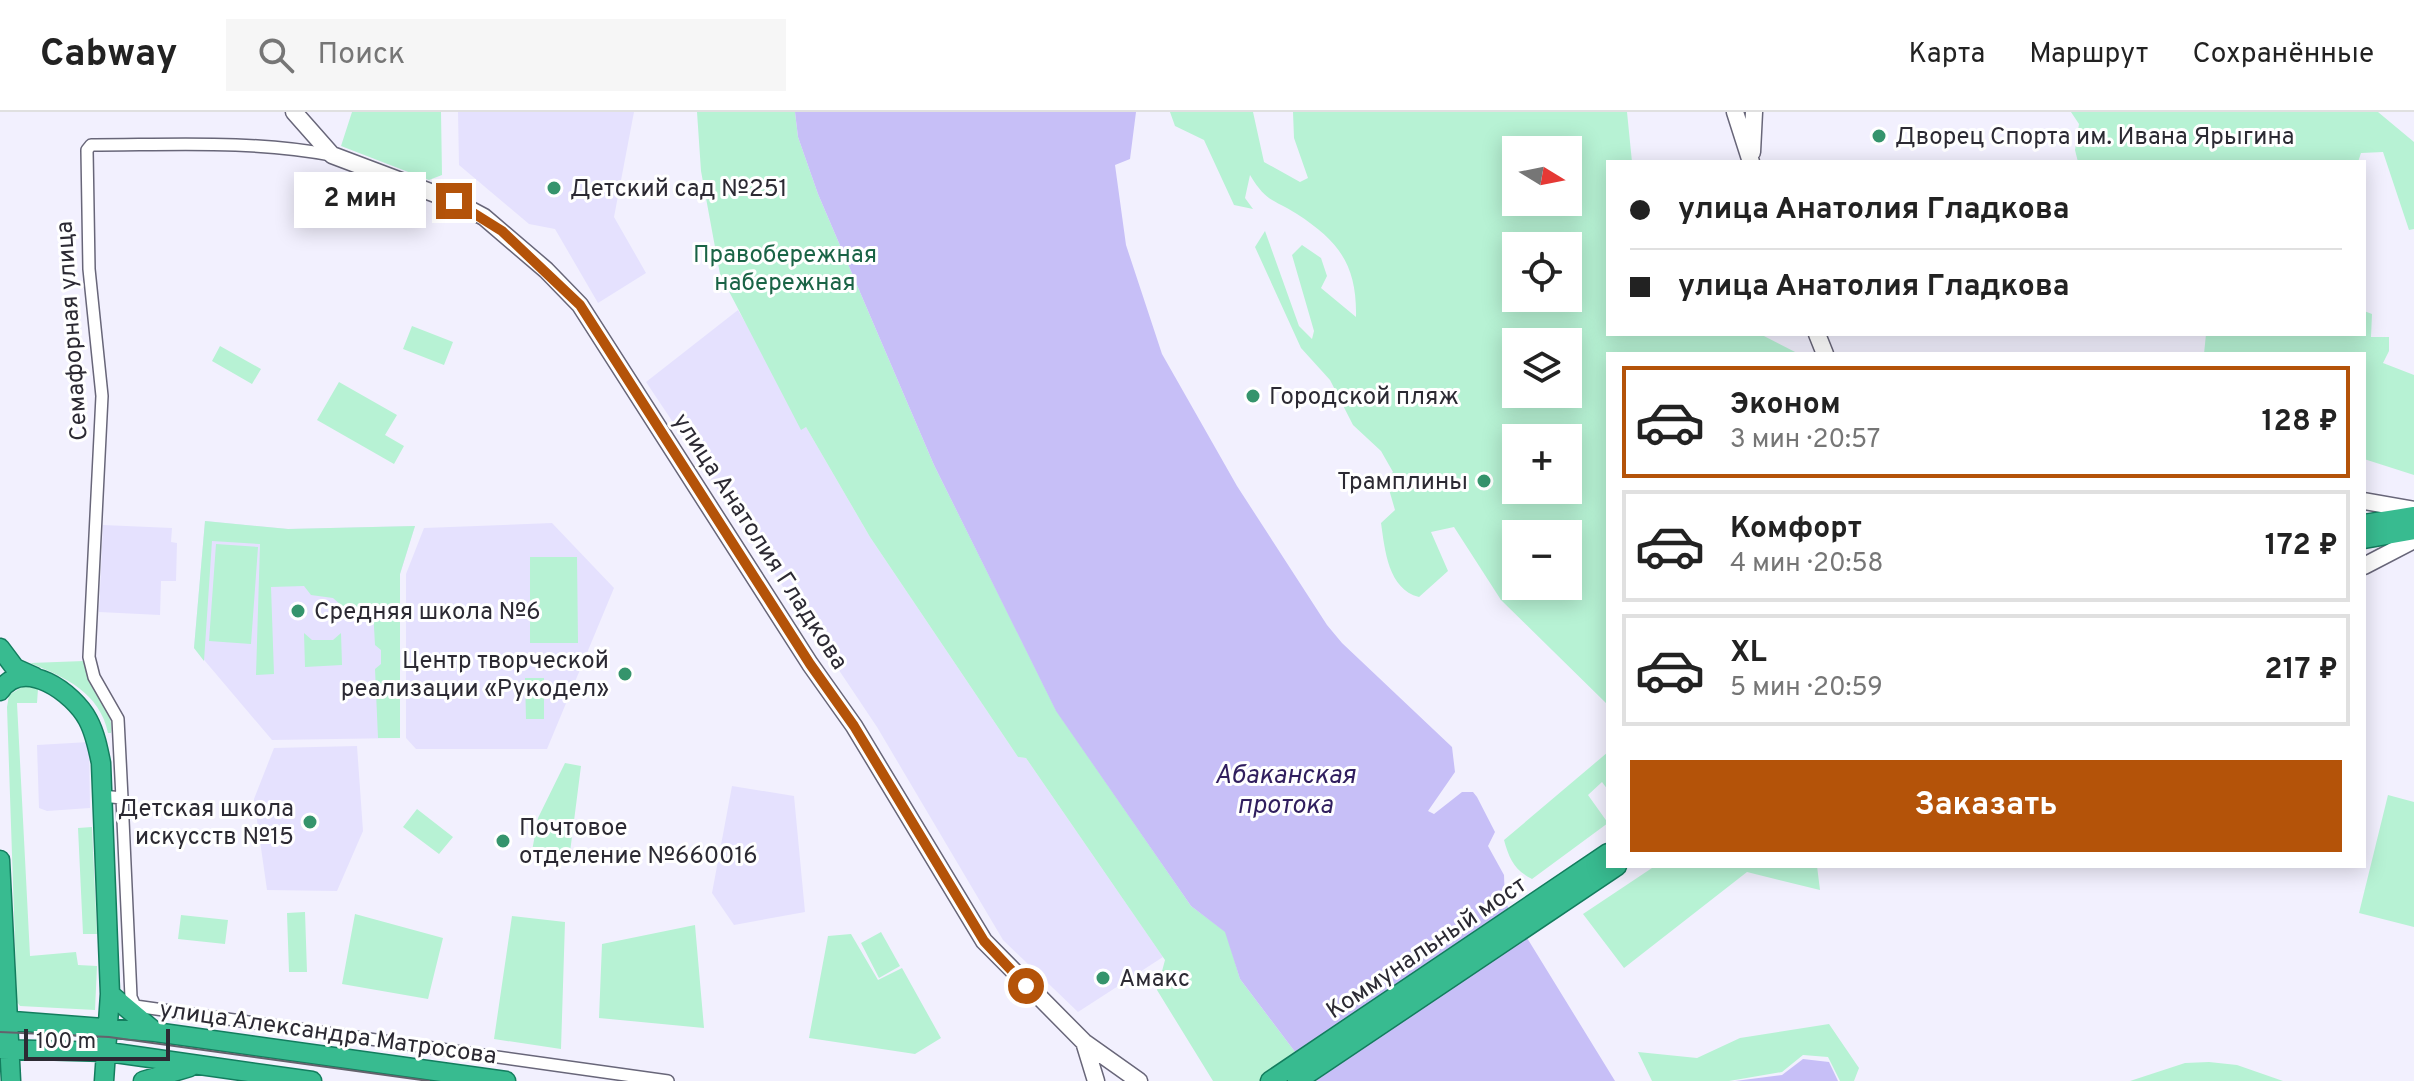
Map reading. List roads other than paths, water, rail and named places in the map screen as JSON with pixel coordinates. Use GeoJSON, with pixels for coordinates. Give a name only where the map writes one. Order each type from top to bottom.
{"type":"FeatureCollection","features":[{"type":"Feature","properties":{"kind":"highway"},"geometry":{"type":"LineString","coordinates":[[2366,524],[2414,513]]}},
{"type":"Feature","properties":{"kind":"highway"},"geometry":{"type":"LineString","coordinates":[[2366,539],[2414,530]]}},
{"type":"Feature","properties":{"kind":"highway"},"geometry":{"type":"LineString","coordinates":[[0,648],[15,668],[72,699],[87,718],[101,763],[110,994],[104,1081]]}},
{"type":"Feature","properties":{"kind":"highway"},"geometry":{"type":"LineString","coordinates":[[0,691],[13,679],[37,679]]}},
{"type":"Feature","properties":{"kind":"highway","name":"Коммунальный мост"},"geometry":{"type":"LineString","coordinates":[[1270,1081],[1606,854]]}},
{"type":"Feature","properties":{"kind":"highway"},"geometry":{"type":"LineString","coordinates":[[0,860],[5,933],[5,1048],[11,1081]]}},
{"type":"Feature","properties":{"kind":"highway","name":"Коммунальный мост"},"geometry":{"type":"LineString","coordinates":[[1297,1081],[1614,868]]}},
{"type":"Feature","properties":{"kind":"highway"},"geometry":{"type":"LineString","coordinates":[[0,971],[5,933]]}},
{"type":"Feature","properties":{"kind":"highway"},"geometry":{"type":"LineString","coordinates":[[110,994],[155,1032]]}},
{"type":"Feature","properties":{"kind":"highway","name":"улица Александра Матросова"},"geometry":{"type":"LineString","coordinates":[[5,1020],[108,1026],[506,1081]]}},
{"type":"Feature","properties":{"kind":"highway"},"geometry":{"type":"LineString","coordinates":[[5,1048],[108,1052],[312,1081]]}},
{"type":"Feature","properties":{"kind":"highway"},"geometry":{"type":"LineString","coordinates":[[143,1081],[197,1065]]}},
{"type":"Feature","properties":{"kind":"main road","name":"улица Анатолия Гладкова"},"geometry":{"type":"LineString","coordinates":[[294,112],[332,155],[471,209],[520,247],[580,305],[810,664],[860,734],[984,941],[1084,1042],[1139,1081]]}},
{"type":"Feature","properties":{"kind":"main road"},"geometry":{"type":"LineString","coordinates":[[1735,112],[1751,160]]}},
{"type":"Feature","properties":{"kind":"main road"},"geometry":{"type":"LineString","coordinates":[[1752,160],[1754,112]]}},
{"type":"Feature","properties":{"kind":"main road"},"geometry":{"type":"LineString","coordinates":[[2366,501],[2414,513]]}},
{"type":"Feature","properties":{"kind":"main road"},"geometry":{"type":"LineString","coordinates":[[2366,565],[2414,540]]}},
{"type":"Feature","properties":{"kind":"main road"},"geometry":{"type":"LineString","coordinates":[[1084,1042],[1096,1081]]}},
{"type":"Feature","properties":{"kind":"street","name":"Семафорная улица"},"geometry":{"type":"LineString","coordinates":[[122,798],[118,719],[94,677],[89,657],[102,396],[97,320],[89,269],[87,150],[91,145],[205,145],[298,148],[332,155]]}},
{"type":"Feature","properties":{"kind":"street"},"geometry":{"type":"LineString","coordinates":[[102,796],[122,798],[131,997],[135,1006],[668,1081]]}},
{"type":"Feature","properties":{"kind":"water","name":"Абаканская протока"},"geometry":{"type":"Polygon","coordinates":[[[795,112],[1136,112],[1130,159],[1115,165],[1126,245],[1162,354],[1237,486],[1327,625],[1342,643],[1452,747],[1455,772],[1428,811],[1434,814],[1462,792],[1473,792],[1477,797],[1495,832],[1488,846],[1504,875],[1505,902],[1615,1081],[1317,1081],[1240,979],[1225,932],[1191,906],[1056,711],[934,465],[818,194],[798,137],[795,112]]]}},
{"type":"Feature","properties":{"kind":"water"},"geometry":{"type":"Polygon","coordinates":[[[1803,1059],[1829,1062],[1838,1081],[1735,1081],[1782,1075],[1803,1059]]]}},
{"type":"Feature","properties":{"kind":"tram line"},"geometry":{"type":"LineString","coordinates":[[0,1032],[109,1037],[429,1081]]}},
{"type":"Feature","properties":{"kind":"place","name":"Дворец Спорта им. Ивана Ярыгина"},"geometry":{"type":"Point","coordinates":[1879,136]}},
{"type":"Feature","properties":{"kind":"place","name":"Детский сад №251"},"geometry":{"type":"Point","coordinates":[554,188]}},
{"type":"Feature","properties":{"kind":"place","name":"Городской пляж"},"geometry":{"type":"Point","coordinates":[1253,396]}},
{"type":"Feature","properties":{"kind":"place","name":"Трамплины"},"geometry":{"type":"Point","coordinates":[1484,481]}},
{"type":"Feature","properties":{"kind":"place","name":"Средняя школа №6"},"geometry":{"type":"Point","coordinates":[298,611]}},
{"type":"Feature","properties":{"kind":"place","name":"Центр творческой реализации «Рукодел»"},"geometry":{"type":"Point","coordinates":[625,674]}},
{"type":"Feature","properties":{"kind":"place","name":"Детская школа искусств №15"},"geometry":{"type":"Point","coordinates":[310,822]}},
{"type":"Feature","properties":{"kind":"place","name":"Почтовое отделение №660016"},"geometry":{"type":"Point","coordinates":[503,841]}},
{"type":"Feature","properties":{"kind":"place","name":"Амакс"},"geometry":{"type":"Point","coordinates":[1103,978]}},
{"type":"Feature","properties":{"kind":"park label","name":"Правобережная набережная"},"geometry":{"type":"Point","coordinates":[785,268]}}]}
